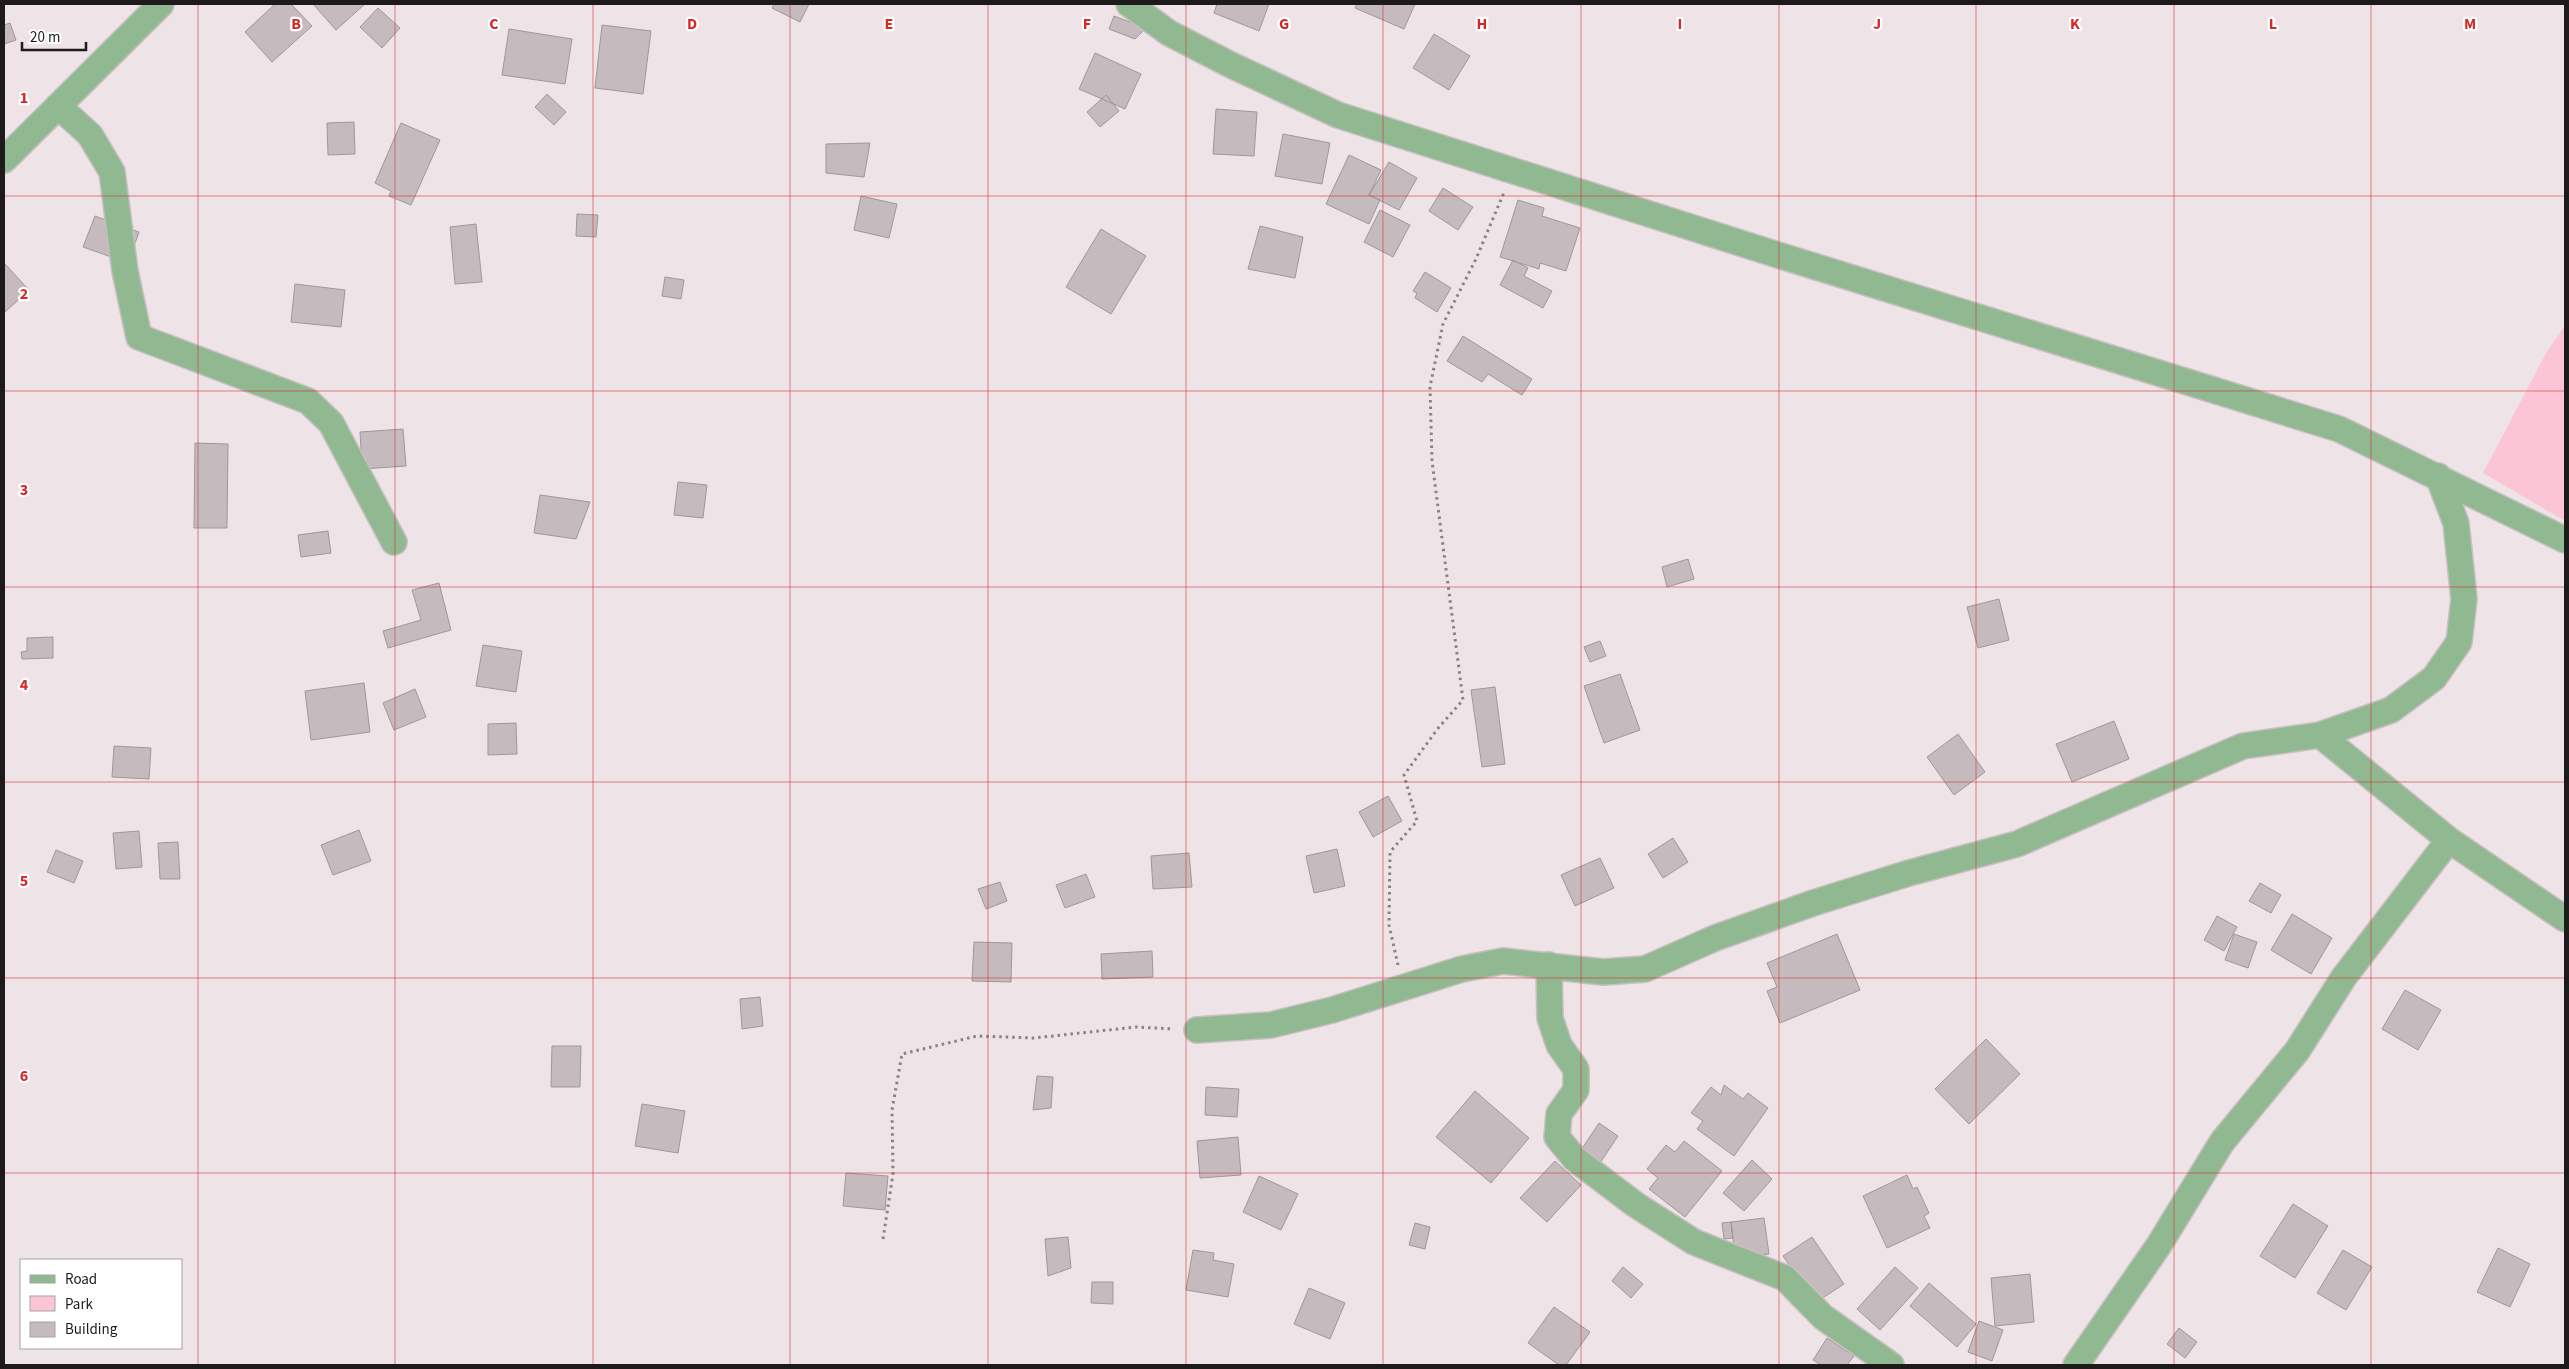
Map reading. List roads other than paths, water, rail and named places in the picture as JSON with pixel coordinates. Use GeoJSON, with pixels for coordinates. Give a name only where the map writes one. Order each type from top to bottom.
{"type":"FeatureCollection","features":[{"type":"Feature","properties":{"kind":"street"},"geometry":{"type":"LineString","coordinates":[[4,160],[161,4]]}},
{"type":"Feature","properties":{"kind":"street"},"geometry":{"type":"LineString","coordinates":[[1128,4],[1169,33],[1231,66],[1338,115],[2339,429],[2565,540]]}},
{"type":"Feature","properties":{"kind":"street"},"geometry":{"type":"LineString","coordinates":[[58,106],[90,135],[112,172],[125,271],[139,337],[308,401],[331,424],[394,542]]}},
{"type":"Feature","properties":{"kind":"street"},"geometry":{"type":"LineString","coordinates":[[1198,1030],[1271,1026],[1332,1010],[1462,969],[1503,961],[1602,972],[1645,969],[1715,938],[1813,903],[1909,873],[2017,844],[2243,746],[2320,735],[2391,710],[2434,678],[2459,642],[2464,599],[2456,523],[2438,476]]}},
{"type":"Feature","properties":{"kind":"street"},"geometry":{"type":"LineString","coordinates":[[2320,735],[2449,840],[2565,919]]}},
{"type":"Feature","properties":{"kind":"street"},"geometry":{"type":"LineString","coordinates":[[2076,1365],[2159,1245],[2222,1142],[2297,1050],[2344,977],[2449,840]]}},
{"type":"Feature","properties":{"kind":"street"},"geometry":{"type":"LineString","coordinates":[[1549,965],[1550,1018],[1559,1045],[1576,1069],[1576,1090],[1559,1114],[1557,1137],[1575,1159],[1636,1205],[1694,1242],[1785,1278],[1823,1317],[1890,1365]]}}]}
